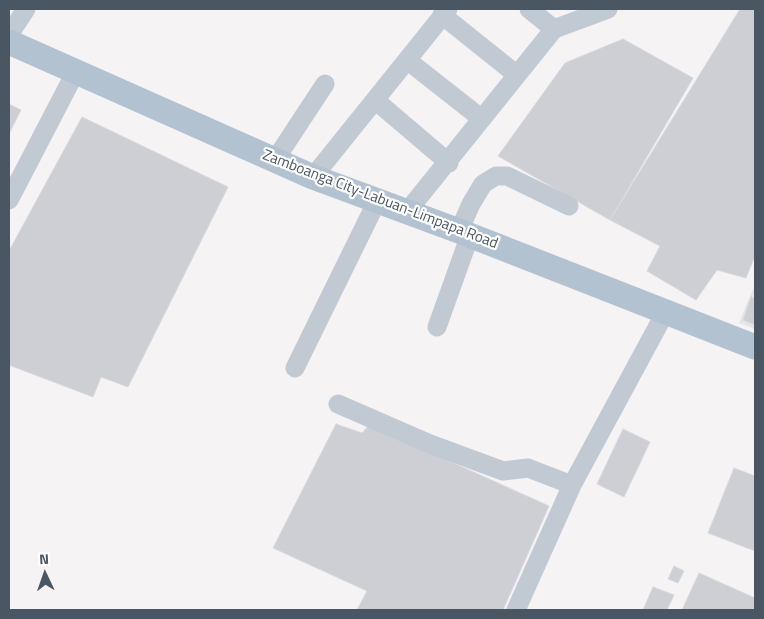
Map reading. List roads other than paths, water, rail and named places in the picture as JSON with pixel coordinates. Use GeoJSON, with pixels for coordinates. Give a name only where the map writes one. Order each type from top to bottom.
{"type":"FeatureCollection","features":[{"type":"Feature","properties":{"kind":"main road","name":"Zamboanga City-Labuan-Limpapa Road"},"geometry":{"type":"LineString","coordinates":[[9,42],[313,177],[464,233],[755,347]]}},
{"type":"Feature","properties":{"kind":"street"},"geometry":{"type":"LineString","coordinates":[[9,35],[26,9]]}},
{"type":"Feature","properties":{"kind":"street"},"geometry":{"type":"LineString","coordinates":[[529,9],[554,29]]}},
{"type":"Feature","properties":{"kind":"street"},"geometry":{"type":"LineString","coordinates":[[406,213],[449,163],[554,29],[608,9]]}},
{"type":"Feature","properties":{"kind":"street"},"geometry":{"type":"LineString","coordinates":[[313,177],[445,12],[517,75]]}},
{"type":"Feature","properties":{"kind":"street"},"geometry":{"type":"LineString","coordinates":[[408,60],[482,119]]}},
{"type":"Feature","properties":{"kind":"street"},"geometry":{"type":"LineString","coordinates":[[9,200],[76,71]]}},
{"type":"Feature","properties":{"kind":"street"},"geometry":{"type":"LineString","coordinates":[[275,160],[325,84]]}},
{"type":"Feature","properties":{"kind":"street"},"geometry":{"type":"LineString","coordinates":[[375,100],[449,163]]}},
{"type":"Feature","properties":{"kind":"street"},"geometry":{"type":"LineString","coordinates":[[437,327],[464,233],[470,204],[483,184],[496,176],[508,176],[569,206]]}},
{"type":"Feature","properties":{"kind":"street"},"geometry":{"type":"LineString","coordinates":[[295,368],[377,201]]}},
{"type":"Feature","properties":{"kind":"street"},"geometry":{"type":"LineString","coordinates":[[516,610],[572,485],[666,311]]}},
{"type":"Feature","properties":{"kind":"street"},"geometry":{"type":"LineString","coordinates":[[338,404],[430,444],[495,468],[503,470],[528,468],[538,470],[572,485]]}}]}
